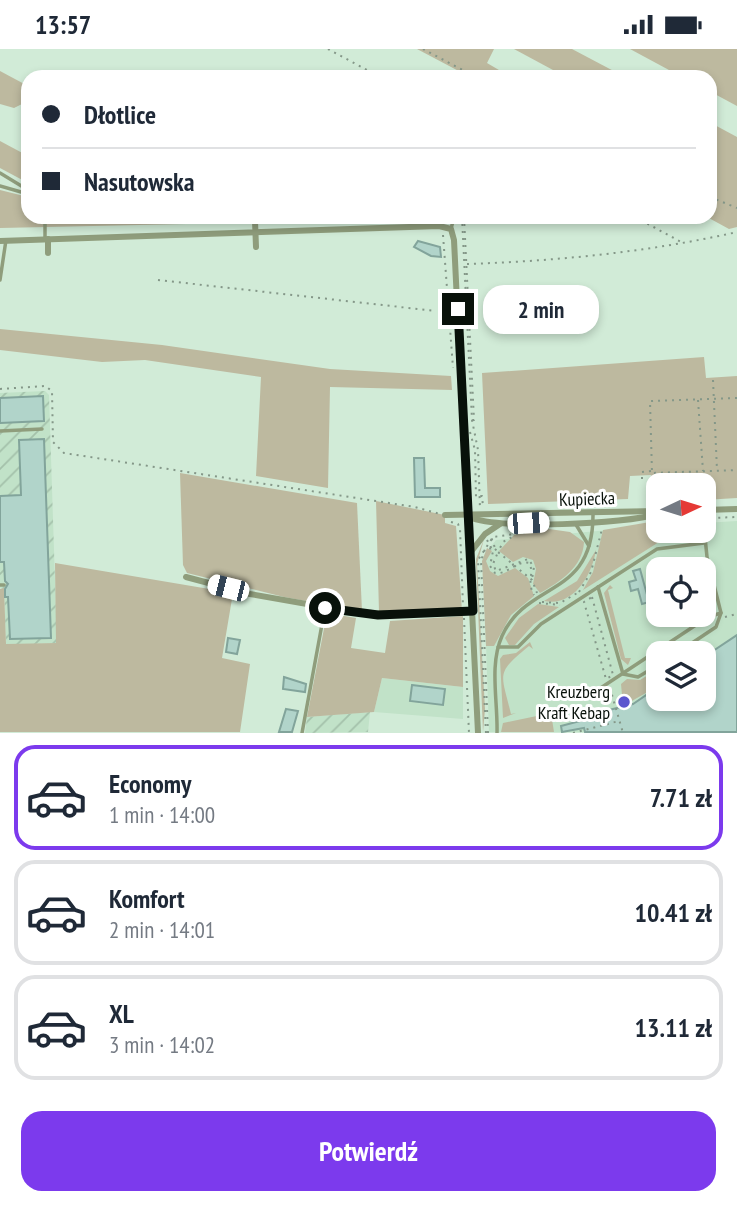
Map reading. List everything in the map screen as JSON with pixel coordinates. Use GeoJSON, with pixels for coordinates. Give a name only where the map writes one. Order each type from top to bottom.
{"type":"FeatureCollection","features":[{"type":"Feature","properties":{"kind":"street"},"geometry":{"type":"LineString","coordinates":[[255,224],[256,247]]}},
{"type":"Feature","properties":{"kind":"street"},"geometry":{"type":"LineString","coordinates":[[3,241],[439,226],[451,229],[456,265],[478,733]]}},
{"type":"Feature","properties":{"kind":"street"},"geometry":{"type":"LineString","coordinates":[[47,239],[48,253]]}},
{"type":"Feature","properties":{"kind":"street"},"geometry":{"type":"LineString","coordinates":[[716,510],[737,509]]}},
{"type":"Feature","properties":{"kind":"street","name":"Kupiecka"},"geometry":{"type":"LineString","coordinates":[[468,516],[481,513],[593,517],[646,513]]}},
{"type":"Feature","properties":{"kind":"street"},"geometry":{"type":"LineString","coordinates":[[445,518],[468,516]]}},
{"type":"Feature","properties":{"kind":"street","name":"Kupiecka"},"geometry":{"type":"LineString","coordinates":[[468,516],[484,523],[500,524],[574,521],[593,517]]}},
{"type":"Feature","properties":{"kind":"street"},"geometry":{"type":"LineString","coordinates":[[470,553],[500,524]]}},
{"type":"Feature","properties":{"kind":"street"},"geometry":{"type":"LineString","coordinates":[[186,577],[325,608],[378,615],[473,611]]}},
{"type":"Feature","properties":{"kind":"lane"},"geometry":{"type":"LineString","coordinates":[[0,173],[21,187]]}},
{"type":"Feature","properties":{"kind":"lane"},"geometry":{"type":"LineString","coordinates":[[0,186],[21,190]]}},
{"type":"Feature","properties":{"kind":"lane"},"geometry":{"type":"LineString","coordinates":[[46,224],[47,239]]}},
{"type":"Feature","properties":{"kind":"lane"},"geometry":{"type":"LineString","coordinates":[[451,229],[452,224]]}},
{"type":"Feature","properties":{"kind":"lane"},"geometry":{"type":"LineString","coordinates":[[1,280],[3,241]]}},
{"type":"Feature","properties":{"kind":"lane"},"geometry":{"type":"LineString","coordinates":[[0,431],[42,429]]}},
{"type":"Feature","properties":{"kind":"lane"},"geometry":{"type":"LineString","coordinates":[[497,733],[495,665],[498,647],[512,620],[537,597],[569,579],[579,567],[589,546],[593,517]]}},
{"type":"Feature","properties":{"kind":"lane"},"geometry":{"type":"LineString","coordinates":[[574,521],[589,546]]}},
{"type":"Feature","properties":{"kind":"lane"},"geometry":{"type":"LineString","coordinates":[[498,647],[518,647],[541,624],[661,547],[704,543],[721,616],[716,627],[695,641]]}},
{"type":"Feature","properties":{"kind":"lane"},"geometry":{"type":"LineString","coordinates":[[598,587],[623,674]]}},
{"type":"Feature","properties":{"kind":"lane"},"geometry":{"type":"LineString","coordinates":[[302,733],[325,608]]}},
{"type":"Feature","properties":{"kind":"lane"},"geometry":{"type":"LineString","coordinates":[[584,699],[708,617],[721,616]]}},
{"type":"Feature","properties":{"kind":"lane"},"geometry":{"type":"LineString","coordinates":[[623,674],[638,677],[646,672]]}},
{"type":"Feature","properties":{"kind":"path"},"geometry":{"type":"LineString","coordinates":[[328,49],[367,70]]}},
{"type":"Feature","properties":{"kind":"path"},"geometry":{"type":"LineString","coordinates":[[423,49],[463,70]]}},
{"type":"Feature","properties":{"kind":"path"},"geometry":{"type":"LineString","coordinates":[[717,200],[737,208]]}},
{"type":"Feature","properties":{"kind":"path"},"geometry":{"type":"LineString","coordinates":[[463,224],[471,420],[478,450],[481,513]]}},
{"type":"Feature","properties":{"kind":"path"},"geometry":{"type":"LineString","coordinates":[[648,224],[683,243]]}},
{"type":"Feature","properties":{"kind":"path"},"geometry":{"type":"LineString","coordinates":[[439,231],[445,239],[454,371]]}},
{"type":"Feature","properties":{"kind":"path"},"geometry":{"type":"LineString","coordinates":[[456,265],[512,263],[683,243],[737,232]]}},
{"type":"Feature","properties":{"kind":"path"},"geometry":{"type":"LineString","coordinates":[[465,264],[474,420]]}},
{"type":"Feature","properties":{"kind":"path"},"geometry":{"type":"LineString","coordinates":[[158,280],[436,311]]}},
{"type":"Feature","properties":{"kind":"path"},"geometry":{"type":"LineString","coordinates":[[713,380],[717,471]]}},
{"type":"Feature","properties":{"kind":"path"},"geometry":{"type":"LineString","coordinates":[[0,389],[45,386],[52,391],[53,442],[64,453],[415,507],[459,526],[469,733]]}},
{"type":"Feature","properties":{"kind":"path"},"geometry":{"type":"LineString","coordinates":[[652,471],[650,401],[737,398]]}},
{"type":"Feature","properties":{"kind":"path"},"geometry":{"type":"LineString","coordinates":[[698,399],[703,471]]}},
{"type":"Feature","properties":{"kind":"path"},"geometry":{"type":"LineString","coordinates":[[642,479],[642,472],[652,471],[737,470]]}},
{"type":"Feature","properties":{"kind":"path"},"geometry":{"type":"LineString","coordinates":[[716,518],[737,517]]}},
{"type":"Feature","properties":{"kind":"path"},"geometry":{"type":"LineString","coordinates":[[542,602],[560,603],[581,590],[591,572],[604,526]]}},
{"type":"Feature","properties":{"kind":"path"},"geometry":{"type":"LineString","coordinates":[[487,538],[541,527]]}},
{"type":"Feature","properties":{"kind":"path"},"geometry":{"type":"LineString","coordinates":[[487,538],[536,531]]}},
{"type":"Feature","properties":{"kind":"path"},"geometry":{"type":"LineString","coordinates":[[512,533],[498,552],[493,564],[496,571],[521,562],[529,563],[529,585],[542,605],[559,605],[576,595]]}},
{"type":"Feature","properties":{"kind":"path"},"geometry":{"type":"LineString","coordinates":[[487,538],[493,551],[492,571],[498,574],[514,565]]}},
{"type":"Feature","properties":{"kind":"path"},"geometry":{"type":"LineString","coordinates":[[487,538],[478,560],[487,733]]}},
{"type":"Feature","properties":{"kind":"path"},"geometry":{"type":"LineString","coordinates":[[495,548],[530,579]]}},
{"type":"Feature","properties":{"kind":"path"},"geometry":{"type":"LineString","coordinates":[[592,597],[613,675],[606,679],[587,606],[584,602],[592,597]]}},
{"type":"Feature","properties":{"kind":"path"},"geometry":{"type":"LineString","coordinates":[[721,616],[737,614]]}},
{"type":"Feature","properties":{"kind":"path"},"geometry":{"type":"LineString","coordinates":[[484,624],[487,733]]}},
{"type":"Feature","properties":{"kind":"path"},"geometry":{"type":"LineString","coordinates":[[609,688],[623,733]]}},
{"type":"Feature","properties":{"kind":"path"},"geometry":{"type":"LineString","coordinates":[[573,733],[620,721]]}},
{"type":"Feature","properties":{"kind":"shaded area"},"geometry":{"type":"Polygon","coordinates":[[[417,49],[494,49],[487,63],[499,70],[457,70],[417,49]]]}},
{"type":"Feature","properties":{"kind":"shaded area"},"geometry":{"type":"Polygon","coordinates":[[[514,49],[572,49],[612,70],[553,70],[514,49]]]}},
{"type":"Feature","properties":{"kind":"shaded area"},"geometry":{"type":"Polygon","coordinates":[[[630,49],[737,49],[737,106],[717,95],[717,70],[669,70],[630,49]]]}},
{"type":"Feature","properties":{"kind":"shaded area"},"geometry":{"type":"Polygon","coordinates":[[[0,71],[21,82],[21,104],[14,108],[0,104],[0,71]]]}},
{"type":"Feature","properties":{"kind":"shaded area"},"geometry":{"type":"Polygon","coordinates":[[[717,126],[737,137],[737,227],[729,229],[717,222],[717,126]]]}},
{"type":"Feature","properties":{"kind":"shaded area"},"geometry":{"type":"Polygon","coordinates":[[[0,141],[21,152],[21,179],[0,168],[0,141]]]}},
{"type":"Feature","properties":{"kind":"shaded area"},"geometry":{"type":"Polygon","coordinates":[[[0,190],[21,195],[21,224],[186,224],[0,228],[0,190]]]}},
{"type":"Feature","properties":{"kind":"shaded area"},"geometry":{"type":"Polygon","coordinates":[[[0,329],[162,345],[330,369],[451,376],[452,390],[330,387],[328,488],[256,476],[261,377],[145,360],[102,362],[0,350],[0,329]]]}},
{"type":"Feature","properties":{"kind":"shaded area"},"geometry":{"type":"Polygon","coordinates":[[[704,357],[706,378],[737,376],[737,498],[716,499],[716,473],[646,473],[646,475],[630,476],[628,499],[488,504],[482,373],[704,357]]]}},
{"type":"Feature","properties":{"kind":"shaded area"},"geometry":{"type":"Polygon","coordinates":[[[45,391],[49,395],[57,643],[6,645],[4,589],[0,588],[0,393],[45,391]]]}},
{"type":"Feature","properties":{"kind":"shaded area"},"geometry":{"type":"Polygon","coordinates":[[[180,473],[357,503],[362,611],[284,597],[187,573],[183,565],[180,473]]]}},
{"type":"Feature","properties":{"kind":"shaded area"},"geometry":{"type":"Polygon","coordinates":[[[376,501],[445,515],[445,523],[456,526],[462,611],[379,612],[376,501]]]}},
{"type":"Feature","properties":{"kind":"shaded area"},"geometry":{"type":"Polygon","coordinates":[[[737,521],[737,732],[489,732],[483,557],[496,540],[609,530],[646,530],[646,543],[716,543],[716,522],[737,521]]]}},
{"type":"Feature","properties":{"kind":"shaded area"},"geometry":{"type":"Polygon","coordinates":[[[646,523],[646,543],[657,543],[583,590],[593,572],[603,530],[646,523]]]}},
{"type":"Feature","properties":{"kind":"shaded area"},"geometry":{"type":"Polygon","coordinates":[[[549,529],[570,532],[584,542],[583,551],[569,573],[540,593],[533,584],[536,569],[533,560],[523,557],[513,562],[499,551],[514,535],[549,529]]]}},
{"type":"Feature","properties":{"kind":"shaded area"},"geometry":{"type":"Polygon","coordinates":[[[484,539],[477,564],[485,709],[483,732],[476,559],[484,539]]]}},
{"type":"Feature","properties":{"kind":"shaded area"},"geometry":{"type":"Polygon","coordinates":[[[487,548],[492,551],[486,561],[490,571],[498,576],[515,568],[528,578],[534,596],[511,615],[494,646],[486,646],[482,561],[487,548]]]}},
{"type":"Feature","properties":{"kind":"shaded area"},"geometry":{"type":"Polygon","coordinates":[[[596,550],[586,579],[573,594],[555,602],[544,601],[577,581],[596,550]]]}},
{"type":"Feature","properties":{"kind":"shaded area"},"geometry":{"type":"Polygon","coordinates":[[[55,563],[233,593],[222,658],[250,664],[240,732],[0,732],[0,589],[4,588],[6,644],[56,643],[55,563]]]}},
{"type":"Feature","properties":{"kind":"shaded area"},"geometry":{"type":"Polygon","coordinates":[[[610,585],[613,588],[608,590],[625,658],[631,658],[628,665],[621,659],[604,593],[610,585]]]}},
{"type":"Feature","properties":{"kind":"shaded area"},"geometry":{"type":"Polygon","coordinates":[[[538,604],[559,607],[534,624],[515,645],[509,645],[505,638],[519,618],[538,604]]]}},
{"type":"Feature","properties":{"kind":"shaded area"},"geometry":{"type":"Polygon","coordinates":[[[327,613],[356,618],[351,648],[385,653],[390,621],[463,616],[463,687],[382,678],[374,712],[307,717],[327,613]]]}},
{"type":"Feature","properties":{"kind":"shaded area"},"geometry":{"type":"Polygon","coordinates":[[[530,642],[533,649],[529,646],[518,655],[503,675],[511,714],[516,713],[503,718],[500,659],[503,655],[516,653],[530,642]]]}},
{"type":"Feature","properties":{"kind":"shaded area"},"geometry":{"type":"Polygon","coordinates":[[[646,676],[646,693],[623,706],[621,684],[627,679],[640,680],[646,676]]]}},
{"type":"Feature","properties":{"kind":"shaded area"},"geometry":{"type":"Polygon","coordinates":[[[382,678],[463,687],[463,719],[374,712],[382,678]]]}},
{"type":"Feature","properties":{"kind":"shaded area"},"geometry":{"type":"Polygon","coordinates":[[[370,712],[368,732],[305,733],[307,717],[370,712]]]}},
{"type":"Feature","properties":{"kind":"shaded area"},"geometry":{"type":"Polygon","coordinates":[[[551,713],[554,732],[501,732],[503,723],[551,713]]]}},
{"type":"Feature","properties":{"kind":"building"},"geometry":{"type":"Polygon","coordinates":[[[418,241],[440,247],[441,257],[431,256],[414,247],[418,241]]]}},
{"type":"Feature","properties":{"kind":"building"},"geometry":{"type":"Polygon","coordinates":[[[43,396],[44,421],[0,423],[0,398],[43,396]]]}},
{"type":"Feature","properties":{"kind":"building"},"geometry":{"type":"Polygon","coordinates":[[[44,439],[51,638],[10,639],[8,597],[5,597],[8,584],[5,581],[4,562],[0,562],[0,496],[21,495],[19,440],[44,439]]]}},
{"type":"Feature","properties":{"kind":"building"},"geometry":{"type":"Polygon","coordinates":[[[414,458],[424,458],[425,488],[440,488],[440,497],[415,497],[414,458]]]}},
{"type":"Feature","properties":{"kind":"building"},"geometry":{"type":"Polygon","coordinates":[[[640,569],[646,603],[642,604],[638,589],[631,591],[629,582],[636,580],[633,571],[640,569]]]}},
{"type":"Feature","properties":{"kind":"building"},"geometry":{"type":"Polygon","coordinates":[[[737,635],[737,732],[585,732],[584,728],[562,732],[561,726],[610,713],[609,710],[633,704],[646,695],[646,711],[716,711],[716,649],[737,635]]]}},
{"type":"Feature","properties":{"kind":"building"},"geometry":{"type":"Polygon","coordinates":[[[228,638],[240,640],[237,654],[226,652],[228,638]]]}},
{"type":"Feature","properties":{"kind":"building"},"geometry":{"type":"Polygon","coordinates":[[[284,677],[306,684],[305,692],[283,689],[284,677]]]}},
{"type":"Feature","properties":{"kind":"building"},"geometry":{"type":"Polygon","coordinates":[[[412,685],[445,689],[443,705],[410,701],[412,685]]]}},
{"type":"Feature","properties":{"kind":"building"},"geometry":{"type":"Polygon","coordinates":[[[286,709],[298,711],[292,732],[279,732],[286,709]]]}},
{"type":"Feature","properties":{"kind":"place","name":"Kreuzberg Kraft Kebap"},"geometry":{"type":"Point","coordinates":[624,702]}},
{"type":"Feature","properties":{"kind":"route"},"geometry":{"type":"LineString","coordinates":[[325,608],[378,615],[473,611],[458,309]]}}]}
